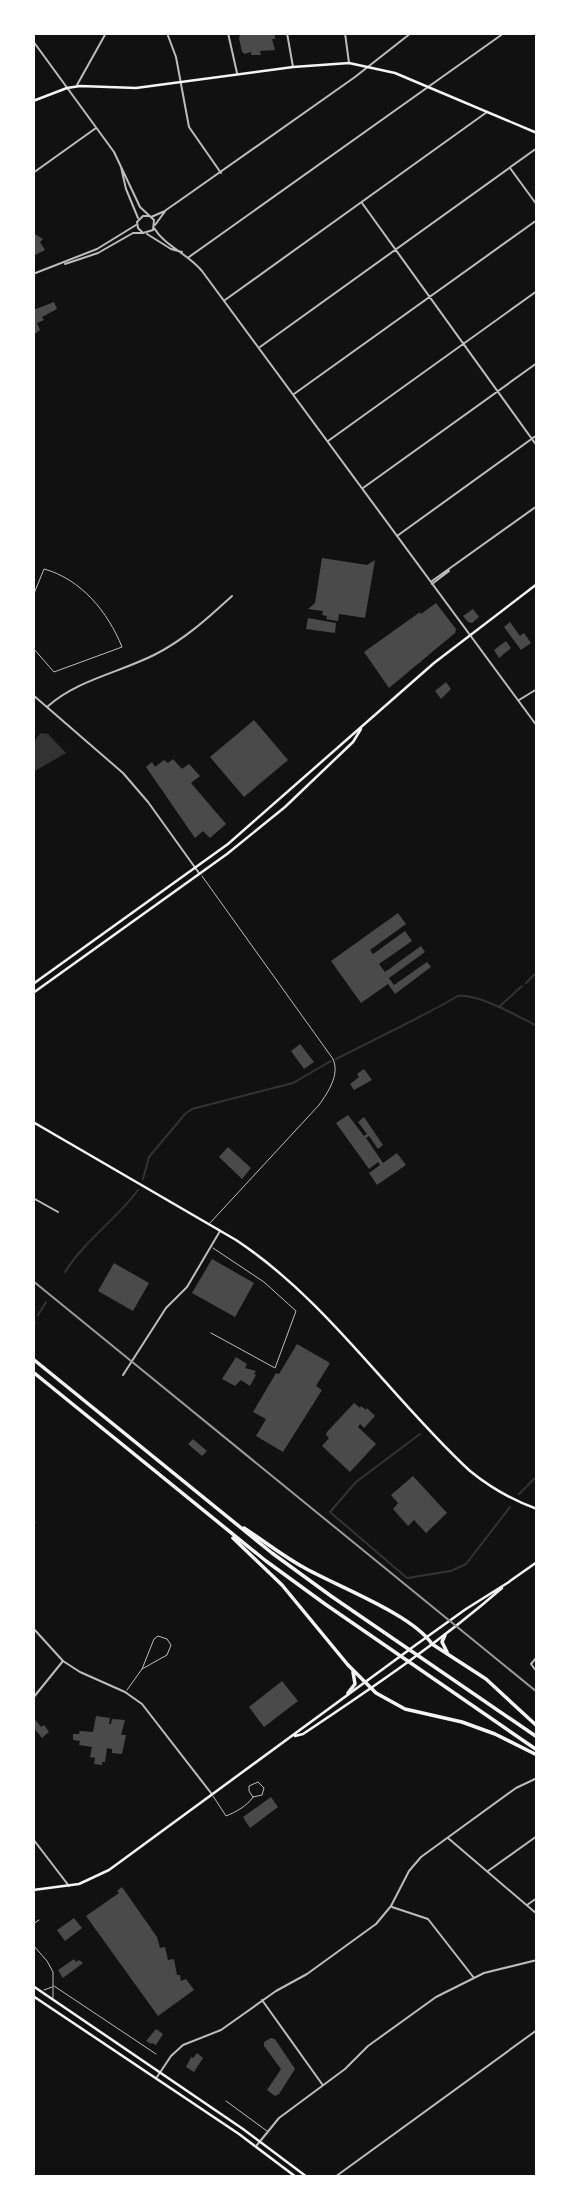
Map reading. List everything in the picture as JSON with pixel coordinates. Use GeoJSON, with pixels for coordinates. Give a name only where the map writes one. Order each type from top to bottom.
{"type":"FeatureCollection","features":[{"type":"Feature","properties":{"kind":"highway"},"geometry":{"type":"LineString","coordinates":[[33,1359],[220,1512],[331,1596],[537,1737]]}},
{"type":"Feature","properties":{"kind":"highway"},"geometry":{"type":"LineString","coordinates":[[33,1372],[214,1520],[325,1604],[537,1749]]}},
{"type":"Feature","properties":{"kind":"highway"},"geometry":{"type":"LineString","coordinates":[[220,1512],[300,1566],[387,1610],[427,1636],[432,1644],[500,1691],[537,1726]]}},
{"type":"Feature","properties":{"kind":"highway"},"geometry":{"type":"LineString","coordinates":[[214,1520],[282,1585],[370,1689],[405,1709],[479,1728],[537,1755]]}},
{"type":"Feature","properties":{"kind":"highway"},"geometry":{"type":"LineString","coordinates":[[444,1635],[443,1646],[451,1656]]}},
{"type":"Feature","properties":{"kind":"highway"},"geometry":{"type":"LineString","coordinates":[[348,1665],[356,1679],[348,1693]]}},
{"type":"Feature","properties":{"kind":"main road"},"geometry":{"type":"LineString","coordinates":[[33,101],[76,86],[136,88],[293,67],[349,63],[395,73],[537,132]]}},
{"type":"Feature","properties":{"kind":"main road"},"geometry":{"type":"LineString","coordinates":[[33,984],[253,824],[349,736],[469,634],[537,584]]}},
{"type":"Feature","properties":{"kind":"main road"},"geometry":{"type":"LineString","coordinates":[[33,993],[200,874],[285,807],[353,742],[360,729]]}},
{"type":"Feature","properties":{"kind":"main road"},"geometry":{"type":"LineString","coordinates":[[33,1122],[251,1251],[283,1276],[470,1471],[518,1503],[537,1509]]}},
{"type":"Feature","properties":{"kind":"main road"},"geometry":{"type":"LineString","coordinates":[[33,1890],[69,1886],[93,1879],[109,1870],[295,1736],[364,1681],[537,1562]]}},
{"type":"Feature","properties":{"kind":"main road"},"geometry":{"type":"LineString","coordinates":[[295,1736],[303,1734],[370,1689],[444,1635],[509,1582]]}},
{"type":"Feature","properties":{"kind":"main road"},"geometry":{"type":"LineString","coordinates":[[33,1986],[307,2177]]}},
{"type":"Feature","properties":{"kind":"main road"},"geometry":{"type":"LineString","coordinates":[[33,1996],[256,2146],[296,2177]]}},
{"type":"Feature","properties":{"kind":"street"},"geometry":{"type":"LineString","coordinates":[[167,33],[176,57],[189,127],[221,173]]}},
{"type":"Feature","properties":{"kind":"street"},"geometry":{"type":"LineString","coordinates":[[228,33],[237,74]]}},
{"type":"Feature","properties":{"kind":"street"},"geometry":{"type":"LineString","coordinates":[[287,33],[293,67]]}},
{"type":"Feature","properties":{"kind":"street"},"geometry":{"type":"LineString","coordinates":[[345,33],[349,63]]}},
{"type":"Feature","properties":{"kind":"street"},"geometry":{"type":"LineString","coordinates":[[60,264],[98,253],[132,233],[145,233],[166,211],[355,77],[411,33]]}},
{"type":"Feature","properties":{"kind":"street"},"geometry":{"type":"LineString","coordinates":[[189,257],[504,33]]}},
{"type":"Feature","properties":{"kind":"street"},"geometry":{"type":"LineString","coordinates":[[76,86],[105,34]]}},
{"type":"Feature","properties":{"kind":"street"},"geometry":{"type":"LineString","coordinates":[[33,41],[121,163],[133,194],[150,216],[160,238],[189,257],[224,301],[537,726]]}},
{"type":"Feature","properties":{"kind":"street"},"geometry":{"type":"LineString","coordinates":[[224,301],[487,111]]}},
{"type":"Feature","properties":{"kind":"street"},"geometry":{"type":"LineString","coordinates":[[33,173],[96,128]]}},
{"type":"Feature","properties":{"kind":"street"},"geometry":{"type":"LineString","coordinates":[[259,348],[537,148]]}},
{"type":"Feature","properties":{"kind":"street"},"geometry":{"type":"LineString","coordinates":[[121,163],[126,190],[139,229],[171,249],[182,252]]}},
{"type":"Feature","properties":{"kind":"street"},"geometry":{"type":"LineString","coordinates":[[510,167],[537,205]]}},
{"type":"Feature","properties":{"kind":"street"},"geometry":{"type":"LineString","coordinates":[[361,202],[537,446]]}},
{"type":"Feature","properties":{"kind":"street"},"geometry":{"type":"LineString","coordinates":[[138,220],[143,216],[166,211]]}},
{"type":"Feature","properties":{"kind":"street"},"geometry":{"type":"LineString","coordinates":[[293,395],[537,220]]}},
{"type":"Feature","properties":{"kind":"street"},"geometry":{"type":"LineString","coordinates":[[33,274],[109,243],[137,224]]}},
{"type":"Feature","properties":{"kind":"street"},"geometry":{"type":"LineString","coordinates":[[328,442],[537,291]]}},
{"type":"Feature","properties":{"kind":"street"},"geometry":{"type":"LineString","coordinates":[[363,489],[537,363]]}},
{"type":"Feature","properties":{"kind":"street"},"geometry":{"type":"LineString","coordinates":[[397,536],[537,435]]}},
{"type":"Feature","properties":{"kind":"street"},"geometry":{"type":"LineString","coordinates":[[431,583],[537,506]]}},
{"type":"Feature","properties":{"kind":"street"},"geometry":{"type":"LineString","coordinates":[[46,707],[73,687],[130,666],[166,649],[232,596]]}},
{"type":"Feature","properties":{"kind":"street"},"geometry":{"type":"LineString","coordinates":[[519,700],[537,689]]}},
{"type":"Feature","properties":{"kind":"street"},"geometry":{"type":"LineString","coordinates":[[33,695],[123,773],[200,874]]}},
{"type":"Feature","properties":{"kind":"street"},"geometry":{"type":"LineString","coordinates":[[33,1198],[58,1212]]}},
{"type":"Feature","properties":{"kind":"street"},"geometry":{"type":"LineString","coordinates":[[122,1375],[166,1308],[187,1287],[220,1231]]}},
{"type":"Feature","properties":{"kind":"street"},"geometry":{"type":"LineString","coordinates":[[33,1628],[63,1661],[80,1672],[125,1692],[142,1704],[213,1795]]}},
{"type":"Feature","properties":{"kind":"street"},"geometry":{"type":"LineString","coordinates":[[537,1657],[531,1664],[537,1672]]}},
{"type":"Feature","properties":{"kind":"street"},"geometry":{"type":"LineString","coordinates":[[33,1698],[63,1661]]}},
{"type":"Feature","properties":{"kind":"street"},"geometry":{"type":"LineString","coordinates":[[156,2078],[171,2056],[183,2045],[221,2030],[371,1928],[391,1906],[413,1865],[516,1788],[537,1778]]}},
{"type":"Feature","properties":{"kind":"street"},"geometry":{"type":"LineString","coordinates":[[487,1872],[537,1836]]}},
{"type":"Feature","properties":{"kind":"street"},"geometry":{"type":"LineString","coordinates":[[447,1838],[537,1914]]}},
{"type":"Feature","properties":{"kind":"street"},"geometry":{"type":"LineString","coordinates":[[33,1839],[69,1886]]}},
{"type":"Feature","properties":{"kind":"street"},"geometry":{"type":"LineString","coordinates":[[526,1905],[537,1898]]}},
{"type":"Feature","properties":{"kind":"street"},"geometry":{"type":"LineString","coordinates":[[391,1906],[428,1919],[474,1978]]}},
{"type":"Feature","properties":{"kind":"street"},"geometry":{"type":"LineString","coordinates":[[256,2146],[267,2131],[293,2106],[349,2066],[368,2046],[428,2003],[492,1970],[537,1960]]}},
{"type":"Feature","properties":{"kind":"street"},"geometry":{"type":"LineString","coordinates":[[262,2000],[323,2085]]}},
{"type":"Feature","properties":{"kind":"street"},"geometry":{"type":"LineString","coordinates":[[335,2177],[537,2030]]}},
{"type":"Feature","properties":{"kind":"lane"},"geometry":{"type":"LineString","coordinates":[[33,596],[44,569],[63,576],[91,597],[103,611],[122,646],[54,672],[33,648]]}},
{"type":"Feature","properties":{"kind":"lane"},"geometry":{"type":"LineString","coordinates":[[200,874],[333,1059],[336,1070],[319,1105],[208,1225]]}},
{"type":"Feature","properties":{"kind":"lane"},"geometry":{"type":"LineString","coordinates":[[211,1247],[262,1280],[296,1311],[275,1368],[211,1333]]}},
{"type":"Feature","properties":{"kind":"lane"},"geometry":{"type":"LineString","coordinates":[[125,1692],[142,1669],[154,1639],[158,1636],[167,1639],[171,1645],[167,1655],[142,1669]]}},
{"type":"Feature","properties":{"kind":"lane"},"geometry":{"type":"LineString","coordinates":[[258,1782],[264,1788],[263,1793],[253,1797],[249,1786],[258,1782]]}},
{"type":"Feature","properties":{"kind":"lane"},"geometry":{"type":"LineString","coordinates":[[213,1795],[226,1816],[236,1812],[253,1797]]}},
{"type":"Feature","properties":{"kind":"lane"},"geometry":{"type":"LineString","coordinates":[[33,1924],[39,1920]]}},
{"type":"Feature","properties":{"kind":"lane"},"geometry":{"type":"LineString","coordinates":[[33,1945],[51,1966],[54,1986],[52,1994],[56,2002]]}},
{"type":"Feature","properties":{"kind":"lane"},"geometry":{"type":"LineString","coordinates":[[41,1991],[54,1986]]}},
{"type":"Feature","properties":{"kind":"lane"},"geometry":{"type":"LineString","coordinates":[[54,1986],[156,2054]]}},
{"type":"Feature","properties":{"kind":"lane"},"geometry":{"type":"LineString","coordinates":[[226,2101],[267,2131]]}},
{"type":"Feature","properties":{"kind":"shaded area"},"geometry":{"type":"Polygon","coordinates":[[[41,733],[48,734],[66,753],[33,772],[34,746],[41,733]]]}},
{"type":"Feature","properties":{"kind":"building"},"geometry":{"type":"Polygon","coordinates":[[[246,33],[275,33],[275,39],[272,39],[275,50],[260,51],[261,55],[251,55],[251,52],[245,54],[242,52],[239,38],[246,33]]]}},
{"type":"Feature","properties":{"kind":"building"},"geometry":{"type":"Polygon","coordinates":[[[33,233],[43,239],[40,242],[45,250],[33,256],[33,233]]]}},
{"type":"Feature","properties":{"kind":"building"},"geometry":{"type":"Polygon","coordinates":[[[54,302],[57,309],[42,317],[44,320],[37,323],[40,330],[33,335],[33,310],[54,302]]]}},
{"type":"Feature","properties":{"kind":"building"},"geometry":{"type":"Polygon","coordinates":[[[322,558],[367,565],[375,560],[365,618],[339,614],[338,621],[326,619],[327,616],[322,615],[323,611],[308,609],[315,603],[322,558]]]}},
{"type":"Feature","properties":{"kind":"building"},"geometry":{"type":"Polygon","coordinates":[[[436,603],[456,629],[455,633],[389,688],[364,652],[436,603]]]}},
{"type":"Feature","properties":{"kind":"building"},"geometry":{"type":"Polygon","coordinates":[[[473,609],[479,617],[472,623],[463,616],[473,609]]]}},
{"type":"Feature","properties":{"kind":"building"},"geometry":{"type":"Polygon","coordinates":[[[308,618],[336,623],[335,633],[306,629],[308,618]]]}},
{"type":"Feature","properties":{"kind":"building"},"geometry":{"type":"Polygon","coordinates":[[[510,622],[520,636],[524,633],[531,643],[521,650],[504,627],[510,622]]]}},
{"type":"Feature","properties":{"kind":"building"},"geometry":{"type":"Polygon","coordinates":[[[506,641],[511,648],[499,658],[494,650],[506,641]]]}},
{"type":"Feature","properties":{"kind":"building"},"geometry":{"type":"Polygon","coordinates":[[[446,682],[451,689],[441,699],[435,691],[446,682]]]}},
{"type":"Feature","properties":{"kind":"building"},"geometry":{"type":"Polygon","coordinates":[[[254,720],[288,760],[244,797],[210,757],[254,720]]]}},
{"type":"Feature","properties":{"kind":"building"},"geometry":{"type":"Polygon","coordinates":[[[173,759],[182,769],[189,764],[200,776],[191,783],[226,824],[210,838],[203,831],[195,838],[146,767],[152,762],[155,767],[164,760],[168,763],[173,759]]]}},
{"type":"Feature","properties":{"kind":"building"},"geometry":{"type":"Polygon","coordinates":[[[398,913],[406,924],[370,950],[373,954],[405,931],[412,941],[379,964],[385,972],[421,946],[425,952],[389,978],[394,985],[427,962],[431,967],[395,994],[388,984],[361,1003],[331,961],[398,913]]]}},
{"type":"Feature","properties":{"kind":"building"},"geometry":{"type":"Polygon","coordinates":[[[300,1044],[314,1062],[304,1069],[291,1051],[300,1044]]]}},
{"type":"Feature","properties":{"kind":"building"},"geometry":{"type":"Polygon","coordinates":[[[364,1069],[372,1080],[354,1090],[350,1084],[364,1069]]]}},
{"type":"Feature","properties":{"kind":"building"},"geometry":{"type":"Polygon","coordinates":[[[348,1115],[364,1136],[367,1134],[358,1122],[364,1117],[383,1145],[378,1149],[369,1136],[366,1138],[383,1163],[397,1153],[406,1165],[377,1185],[369,1173],[380,1165],[378,1162],[369,1169],[336,1123],[348,1115]]]}},
{"type":"Feature","properties":{"kind":"building"},"geometry":{"type":"Polygon","coordinates":[[[228,1147],[251,1168],[242,1179],[219,1157],[228,1147]]]}},
{"type":"Feature","properties":{"kind":"building"},"geometry":{"type":"Polygon","coordinates":[[[212,1259],[254,1283],[235,1317],[192,1293],[212,1259]]]}},
{"type":"Feature","properties":{"kind":"building"},"geometry":{"type":"Polygon","coordinates":[[[114,1263],[149,1283],[133,1311],[98,1291],[114,1263]]]}},
{"type":"Feature","properties":{"kind":"building"},"geometry":{"type":"Polygon","coordinates":[[[297,1344],[330,1363],[316,1386],[322,1390],[283,1452],[256,1436],[266,1419],[253,1412],[297,1344]]]}},
{"type":"Feature","properties":{"kind":"building"},"geometry":{"type":"Polygon","coordinates":[[[236,1357],[247,1364],[245,1368],[256,1371],[250,1386],[241,1380],[235,1386],[222,1379],[236,1357]]]}},
{"type":"Feature","properties":{"kind":"building"},"geometry":{"type":"Polygon","coordinates":[[[354,1403],[360,1408],[367,1408],[375,1416],[364,1428],[360,1424],[358,1427],[376,1444],[350,1472],[322,1446],[329,1438],[327,1432],[354,1403]]]}},
{"type":"Feature","properties":{"kind":"building"},"geometry":{"type":"Polygon","coordinates":[[[193,1439],[207,1451],[202,1456],[188,1444],[193,1439]]]}},
{"type":"Feature","properties":{"kind":"building"},"geometry":{"type":"Polygon","coordinates":[[[413,1476],[447,1513],[426,1533],[414,1520],[408,1526],[393,1509],[398,1503],[391,1495],[413,1476]]]}},
{"type":"Feature","properties":{"kind":"building"},"geometry":{"type":"Polygon","coordinates":[[[282,1681],[298,1701],[264,1727],[249,1707],[282,1681]]]}},
{"type":"Feature","properties":{"kind":"building"},"geometry":{"type":"Polygon","coordinates":[[[96,1716],[110,1718],[109,1724],[112,1719],[125,1720],[121,1735],[126,1735],[122,1754],[112,1753],[112,1749],[107,1748],[102,1765],[94,1764],[95,1758],[90,1757],[92,1747],[79,1745],[80,1741],[73,1740],[73,1734],[79,1734],[80,1731],[93,1732],[96,1716]]]}},
{"type":"Feature","properties":{"kind":"building"},"geometry":{"type":"Polygon","coordinates":[[[33,1717],[49,1732],[42,1738],[33,1727],[33,1717]]]}},
{"type":"Feature","properties":{"kind":"building"},"geometry":{"type":"Polygon","coordinates":[[[271,1797],[278,1807],[250,1828],[243,1817],[271,1797]]]}},
{"type":"Feature","properties":{"kind":"building"},"geometry":{"type":"Polygon","coordinates":[[[122,1887],[157,1937],[160,1948],[165,1947],[168,1960],[174,1959],[181,1981],[186,1979],[194,1990],[158,2016],[86,1916],[119,1893],[117,1891],[122,1887]]]}},
{"type":"Feature","properties":{"kind":"building"},"geometry":{"type":"Polygon","coordinates":[[[74,1918],[82,1928],[65,1941],[57,1930],[74,1918]]]}},
{"type":"Feature","properties":{"kind":"building"},"geometry":{"type":"Polygon","coordinates":[[[74,1959],[83,1963],[63,1978],[58,1970],[74,1959]]]}},
{"type":"Feature","properties":{"kind":"building"},"geometry":{"type":"Polygon","coordinates":[[[156,2029],[163,2034],[156,2045],[146,2041],[156,2029]]]}},
{"type":"Feature","properties":{"kind":"building"},"geometry":{"type":"Polygon","coordinates":[[[275,2039],[295,2069],[275,2096],[267,2090],[281,2069],[264,2046],[264,2042],[275,2039]]]}},
{"type":"Feature","properties":{"kind":"building"},"geometry":{"type":"Polygon","coordinates":[[[197,2053],[203,2058],[194,2072],[186,2067],[191,2057],[197,2053]]]}},
{"type":"Feature","properties":{"kind":"waterway"},"geometry":{"type":"LineString","coordinates":[[526,983],[537,972]]}},
{"type":"Feature","properties":{"kind":"waterway"},"geometry":{"type":"LineString","coordinates":[[500,1006],[522,986]]}},
{"type":"Feature","properties":{"kind":"waterway"},"geometry":{"type":"LineString","coordinates":[[336,1059],[458,996],[477,998],[537,1026]]}},
{"type":"Feature","properties":{"kind":"waterway"},"geometry":{"type":"LineString","coordinates":[[143,1179],[149,1157],[192,1109],[293,1083],[331,1061]]}},
{"type":"Feature","properties":{"kind":"waterway"},"geometry":{"type":"LineString","coordinates":[[65,1272],[138,1190]]}},
{"type":"Feature","properties":{"kind":"waterway"},"geometry":{"type":"LineString","coordinates":[[38,1315],[46,1302]]}},
{"type":"Feature","properties":{"kind":"waterway"},"geometry":{"type":"LineString","coordinates":[[33,1327],[35,1322]]}},
{"type":"Feature","properties":{"kind":"waterway"},"geometry":{"type":"LineString","coordinates":[[420,1434],[356,1482],[330,1512],[407,1578],[451,1571],[466,1564],[510,1507]]}},
{"type":"Feature","properties":{"kind":"waterway"},"geometry":{"type":"LineString","coordinates":[[519,1494],[537,1476]]}},
{"type":"Feature","properties":{"kind":"railway"},"geometry":{"type":"LineString","coordinates":[[33,1281],[537,1692]]}}]}
